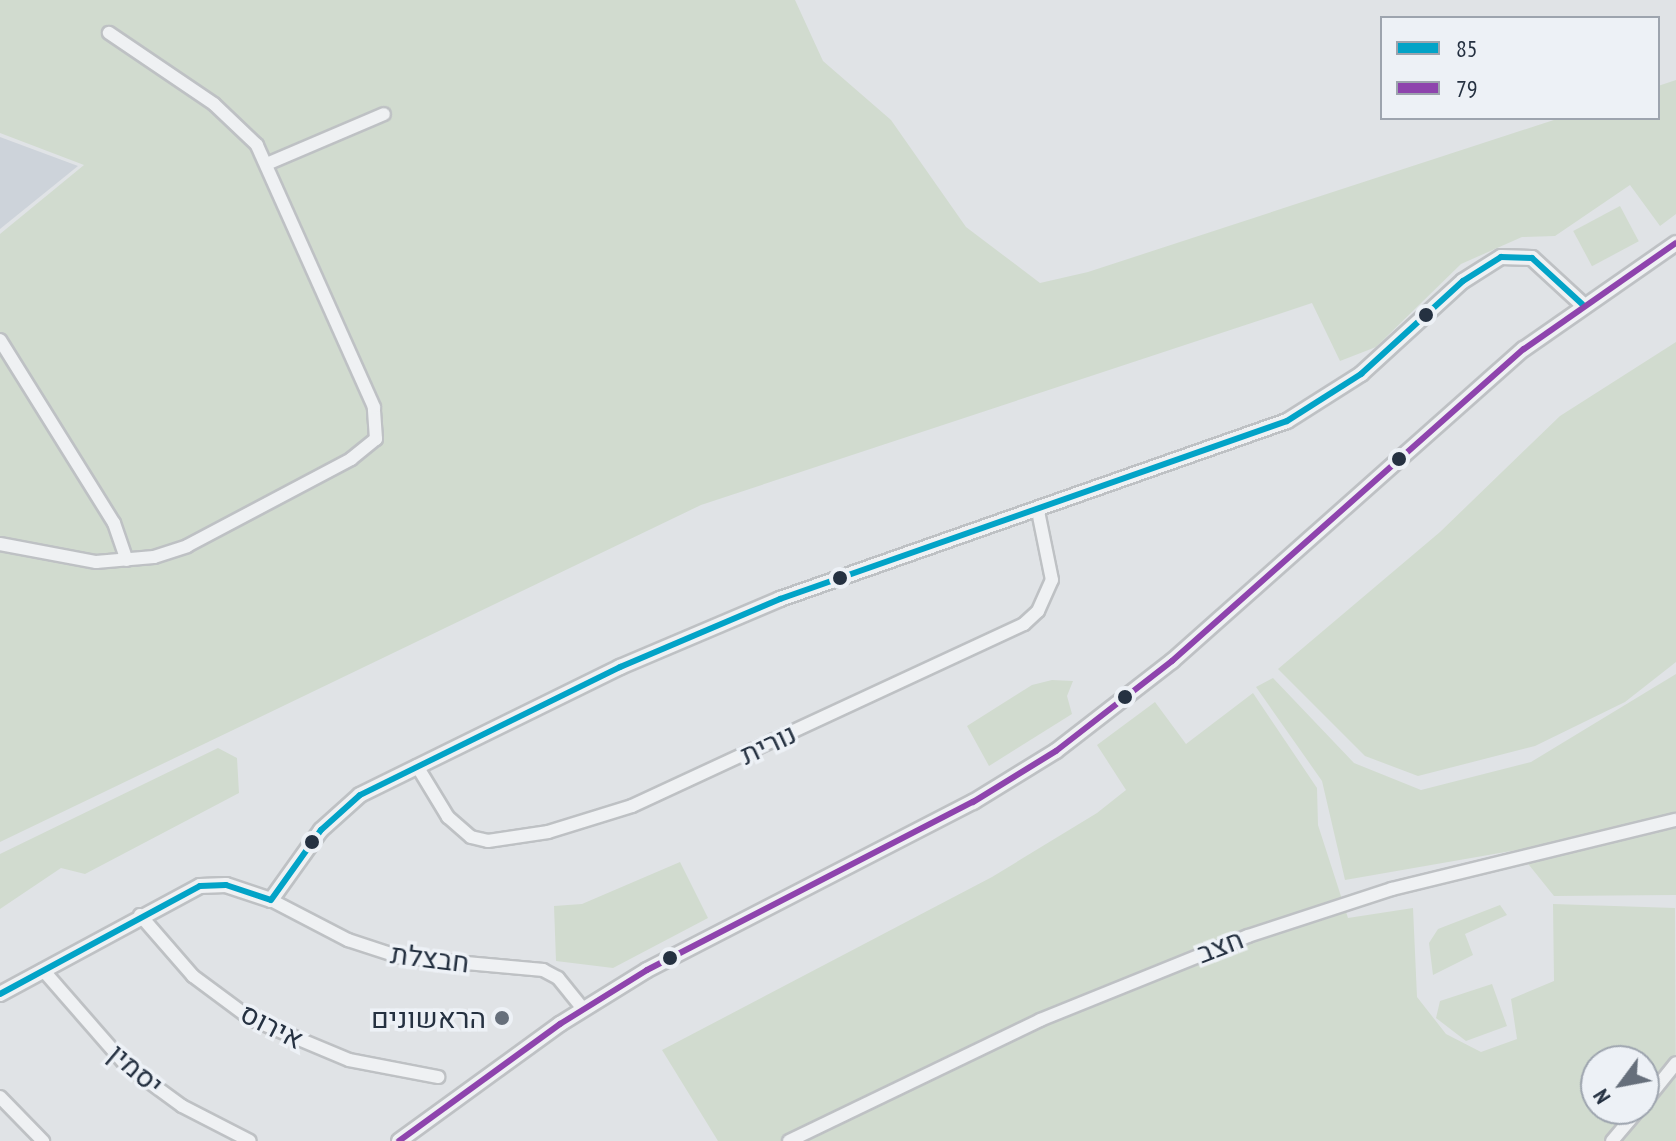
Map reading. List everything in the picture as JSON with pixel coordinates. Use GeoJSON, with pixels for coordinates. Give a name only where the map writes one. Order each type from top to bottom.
{"type":"FeatureCollection","features":[{"type":"Feature","properties":{"kind":"street"},"geometry":{"type":"LineString","coordinates":[[0,544],[96,562],[127,560],[187,546],[351,459],[376,439],[374,407],[257,145],[214,104],[109,33]]}},
{"type":"Feature","properties":{"kind":"street"},"geometry":{"type":"LineString","coordinates":[[267,164],[384,114]]}},
{"type":"Feature","properties":{"kind":"street"},"geometry":{"type":"LineString","coordinates":[[399,1141],[583,1009],[709,936],[973,802],[1081,733],[1582,304],[1676,243]]}},
{"type":"Feature","properties":{"kind":"street"},"geometry":{"type":"LineString","coordinates":[[0,994],[140,915],[200,886],[226,885],[271,900],[339,812],[417,766],[620,667],[767,604],[1251,437],[1313,406],[1361,374],[1463,281],[1501,257],[1532,258],[1582,304]]}},
{"type":"Feature","properties":{"kind":"street"},"geometry":{"type":"LineString","coordinates":[[0,340],[114,523],[127,560]]}},
{"type":"Feature","properties":{"kind":"street","name":"נורית"},"geometry":{"type":"LineString","coordinates":[[417,766],[448,817],[471,837],[488,841],[548,832],[632,806],[1024,624],[1038,611],[1052,580],[1038,511]]}},
{"type":"Feature","properties":{"kind":"street","name":"חצב"},"geometry":{"type":"LineString","coordinates":[[789,1141],[1040,1020],[1248,936],[1392,889],[1676,820]]}},
{"type":"Feature","properties":{"kind":"street","name":"חבצלת"},"geometry":{"type":"LineString","coordinates":[[271,900],[348,940],[388,954],[543,970],[558,978],[583,1009]]}},
{"type":"Feature","properties":{"kind":"street","name":"אירוס"},"geometry":{"type":"LineString","coordinates":[[140,915],[193,976],[251,1019],[349,1060],[438,1077]]}},
{"type":"Feature","properties":{"kind":"street","name":"יסמין"},"geometry":{"type":"LineString","coordinates":[[43,970],[126,1065],[182,1106],[250,1141]]}},
{"type":"Feature","properties":{"kind":"street"},"geometry":{"type":"LineString","coordinates":[[1660,1083],[1676,1063]]}},
{"type":"Feature","properties":{"kind":"street"},"geometry":{"type":"LineString","coordinates":[[0,1097],[43,1141]]}},
{"type":"Feature","properties":{"kind":"street"},"geometry":{"type":"LineString","coordinates":[[1612,1141],[1626,1125]]}},
{"type":"Feature","properties":{"kind":"shaded area"},"geometry":{"type":"Polygon","coordinates":[[[0,0],[795,0],[823,61],[891,120],[966,227],[1040,283],[1088,272],[1554,120],[1660,120],[1660,85],[1676,80],[1676,214],[1660,226],[1630,185],[1555,236],[1522,237],[1461,264],[1376,347],[1340,361],[1312,303],[701,505],[0,842],[0,234],[84,165],[0,133],[0,0]]]}},
{"type":"Feature","properties":{"kind":"shaded area"},"geometry":{"type":"Polygon","coordinates":[[[0,137],[78,166],[0,229],[0,137]]]}},
{"type":"Feature","properties":{"kind":"shaded area"},"geometry":{"type":"Polygon","coordinates":[[[1620,206],[1639,241],[1592,266],[1573,231],[1620,206]]]}},
{"type":"Feature","properties":{"kind":"shaded area"},"geometry":{"type":"Polygon","coordinates":[[[1676,342],[1676,662],[1625,702],[1535,746],[1418,776],[1365,756],[1278,669],[1440,532],[1560,416],[1676,342]]]}},
{"type":"Feature","properties":{"kind":"shaded area"},"geometry":{"type":"Polygon","coordinates":[[[1676,674],[1676,895],[1554,896],[1517,850],[1345,880],[1322,781],[1256,687],[1273,678],[1354,763],[1421,790],[1531,762],[1676,674]]]}},
{"type":"Feature","properties":{"kind":"shaded area"},"geometry":{"type":"Polygon","coordinates":[[[1052,680],[1073,681],[1067,696],[1072,714],[989,766],[967,726],[1032,685],[1052,680]]]}},
{"type":"Feature","properties":{"kind":"shaded area"},"geometry":{"type":"Polygon","coordinates":[[[1253,693],[1317,788],[1318,825],[1348,918],[1413,908],[1417,997],[1446,1034],[1481,1052],[1517,1039],[1511,999],[1554,981],[1553,904],[1675,908],[1676,1141],[718,1141],[662,1050],[992,877],[1097,813],[1126,790],[1097,745],[1155,702],[1186,744],[1253,693]]]}},
{"type":"Feature","properties":{"kind":"shaded area"},"geometry":{"type":"Polygon","coordinates":[[[218,748],[237,758],[239,793],[85,874],[61,868],[0,909],[0,854],[218,748]]]}},
{"type":"Feature","properties":{"kind":"shaded area"},"geometry":{"type":"Polygon","coordinates":[[[680,862],[708,918],[613,968],[556,961],[554,906],[582,904],[680,862]]]}},
{"type":"Feature","properties":{"kind":"shaded area"},"geometry":{"type":"Polygon","coordinates":[[[1500,905],[1507,915],[1465,934],[1473,955],[1433,975],[1429,943],[1438,929],[1500,905]]]}},
{"type":"Feature","properties":{"kind":"shaded area"},"geometry":{"type":"Polygon","coordinates":[[[1492,984],[1507,1026],[1466,1041],[1436,1018],[1440,1001],[1492,984]]]}},
{"type":"Feature","properties":{"kind":"transit line","name":"79"},"geometry":{"type":"LineString","coordinates":[[399,1141],[560,1024],[647,970],[973,802],[1056,751],[1172,661],[1524,349],[1676,243]]}},
{"type":"Feature","properties":{"kind":"transit line","name":"85"},"geometry":{"type":"LineString","coordinates":[[0,994],[200,886],[226,885],[271,900],[321,830],[360,795],[620,667],[780,599],[1287,421],[1361,374],[1463,281],[1501,257],[1532,258],[1582,304]]}},
{"type":"Feature","properties":{"kind":"place","name":"הראשונים"},"geometry":{"type":"Point","coordinates":[502,1018]}}]}
